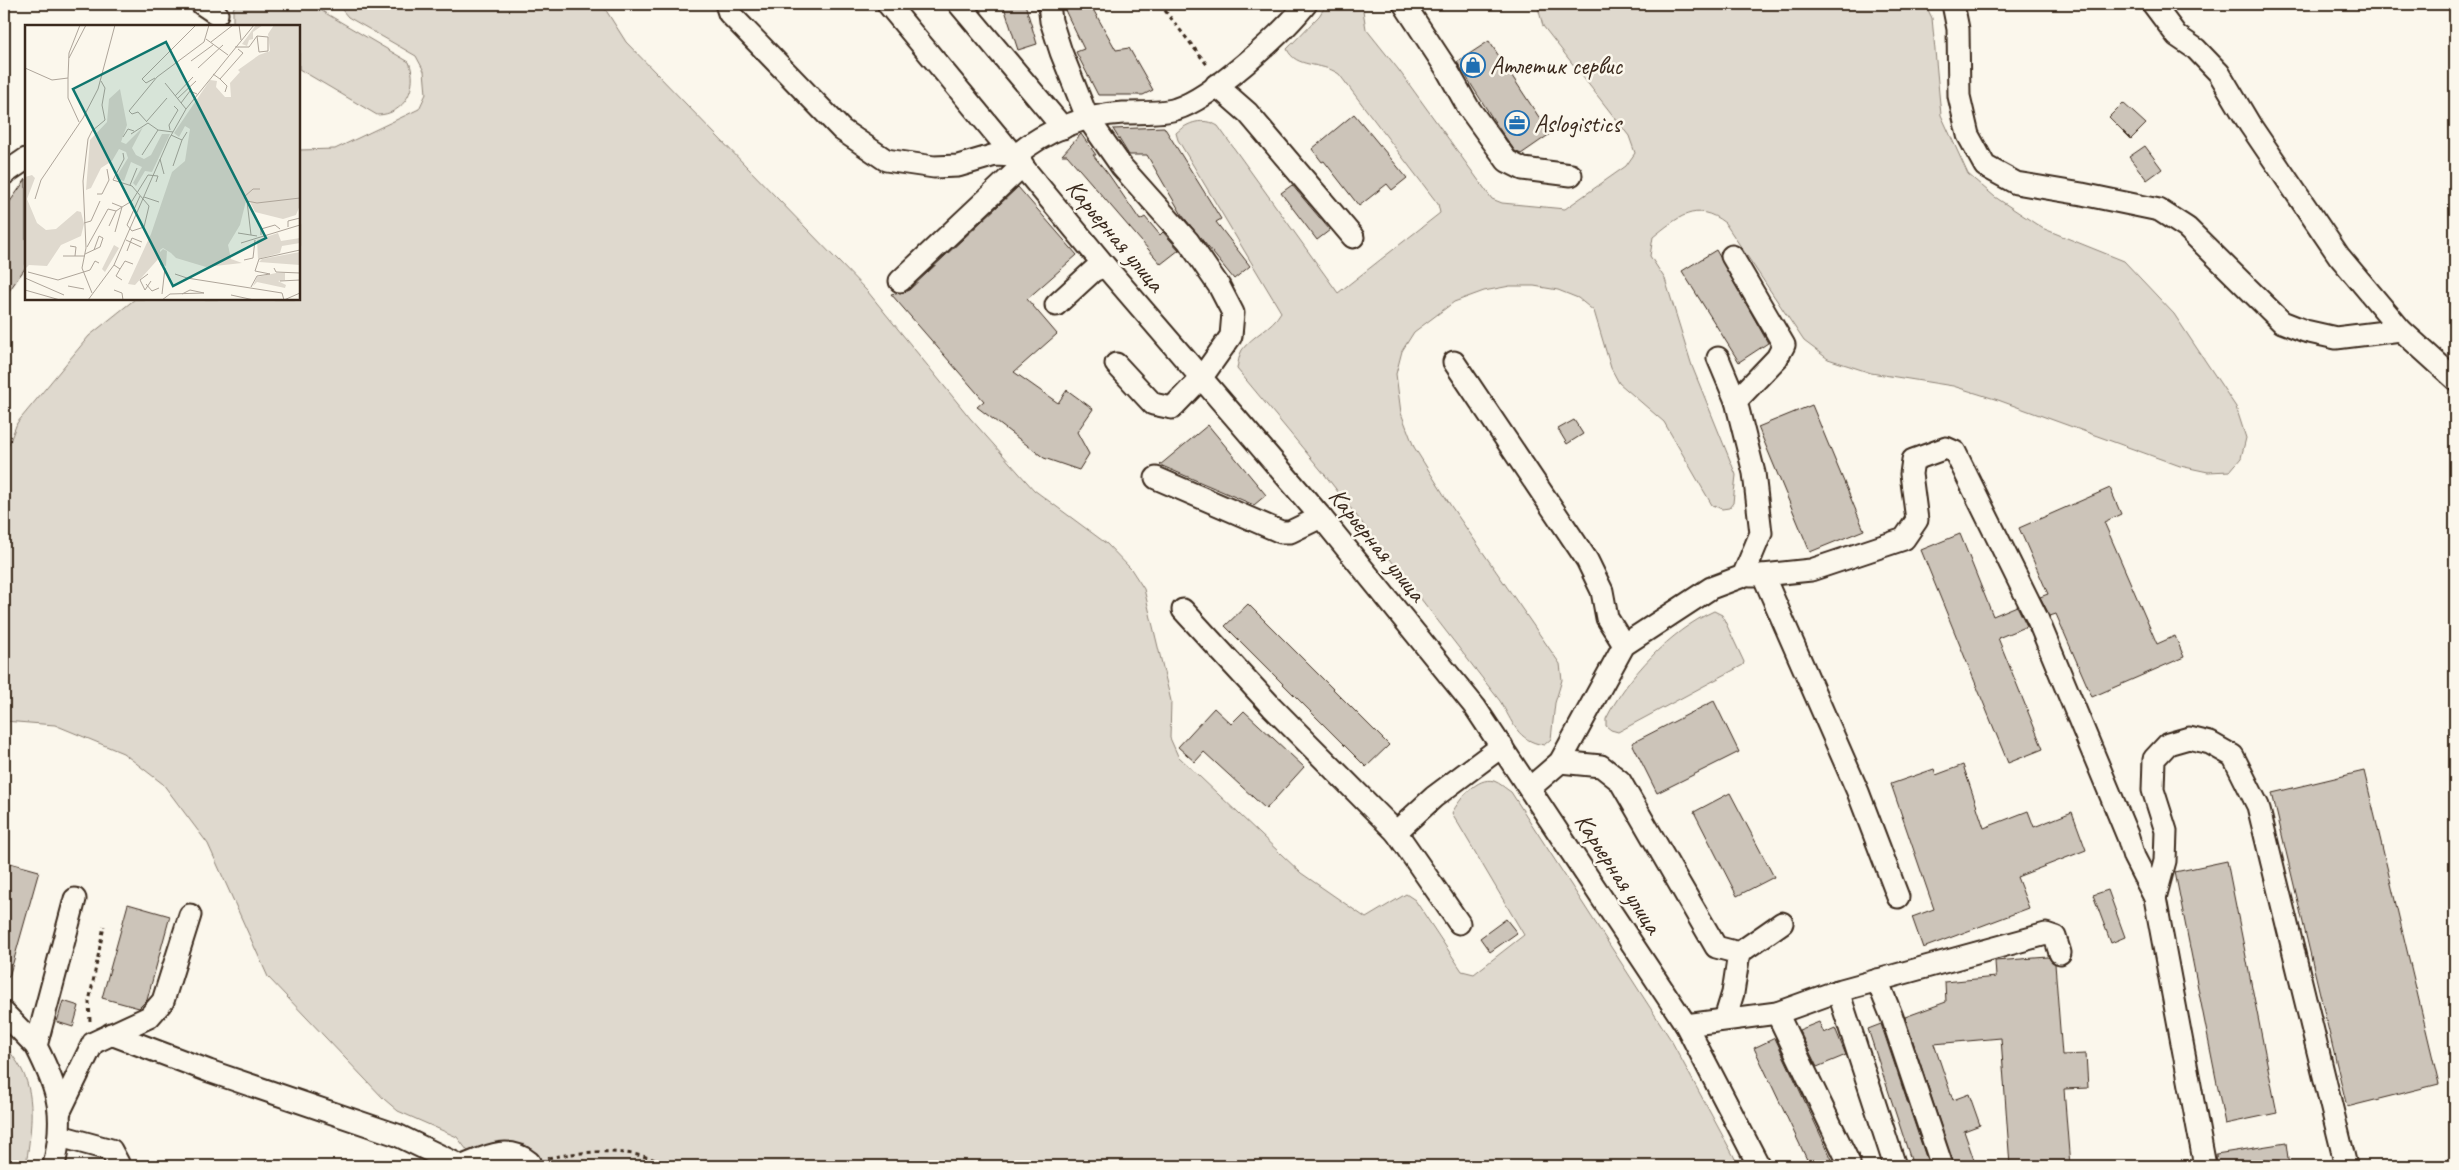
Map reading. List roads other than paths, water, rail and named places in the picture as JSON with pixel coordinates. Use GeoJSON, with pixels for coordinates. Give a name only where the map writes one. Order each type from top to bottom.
{"type":"FeatureCollection","features":[{"type":"Feature","properties":{"kind":"street"},"geometry":{"type":"LineString","coordinates":[[726,4],[729,13],[842,130],[886,160],[915,165],[958,166],[995,156],[1019,160]]}},
{"type":"Feature","properties":{"kind":"street","name":"Карьерная улица"},"geometry":{"type":"LineString","coordinates":[[888,4],[1105,266],[1321,517],[1476,707],[1686,1025],[1760,1166]]}},
{"type":"Feature","properties":{"kind":"street"},"geometry":{"type":"LineString","coordinates":[[959,4],[1063,128]]}},
{"type":"Feature","properties":{"kind":"street"},"geometry":{"type":"LineString","coordinates":[[1049,4],[1051,21],[1061,52],[1088,117],[1122,167],[1188,241],[1219,286],[1233,313],[1231,336],[1202,377],[1172,408],[1152,404],[1116,364]]}},
{"type":"Feature","properties":{"kind":"street"},"geometry":{"type":"LineString","coordinates":[[900,282],[1019,160],[1028,144],[1088,117],[1174,110],[1194,102],[1276,36],[1306,4]]}},
{"type":"Feature","properties":{"kind":"street"},"geometry":{"type":"LineString","coordinates":[[1404,4],[1446,68],[1468,107],[1507,161],[1523,169],[1571,175]]}},
{"type":"Feature","properties":{"kind":"street"},"geometry":{"type":"LineString","coordinates":[[1953,4],[1958,29],[1958,96],[1968,136],[1985,166],[2016,182],[2158,210],[2187,228],[2282,322],[2304,331],[2336,338],[2402,330]]}},
{"type":"Feature","properties":{"kind":"street"},"geometry":{"type":"LineString","coordinates":[[2153,4],[2177,36],[2196,49],[2219,73],[2250,125],[2339,256],[2402,330],[2455,379]]}},
{"type":"Feature","properties":{"kind":"street"},"geometry":{"type":"LineString","coordinates":[[1218,84],[1248,113],[1353,237]]}},
{"type":"Feature","properties":{"kind":"street"},"geometry":{"type":"LineString","coordinates":[[4,174],[25,160]]}},
{"type":"Feature","properties":{"kind":"street"},"geometry":{"type":"LineString","coordinates":[[1732,256],[1784,346],[1777,358],[1736,401]]}},
{"type":"Feature","properties":{"kind":"street"},"geometry":{"type":"LineString","coordinates":[[1056,305],[1093,271],[1105,266]]}},
{"type":"Feature","properties":{"kind":"street"},"geometry":{"type":"LineString","coordinates":[[1718,358],[1736,401],[1754,473],[1761,533],[1753,575],[1858,792],[1898,897]]}},
{"type":"Feature","properties":{"kind":"street"},"geometry":{"type":"LineString","coordinates":[[1454,362],[1587,560],[1602,591],[1607,618],[1624,645]]}},
{"type":"Feature","properties":{"kind":"street"},"geometry":{"type":"LineString","coordinates":[[1530,788],[1560,762],[1624,645],[1711,588],[1753,575],[1810,570],[1904,539],[1917,520],[1911,474],[1913,460],[1946,448],[1955,452],[2038,620],[2128,837],[2134,857],[2155,898],[2205,1166]]}},
{"type":"Feature","properties":{"kind":"street"},"geometry":{"type":"LineString","coordinates":[[1156,478],[1281,532],[1290,532],[1321,517]]}},
{"type":"Feature","properties":{"kind":"street"},"geometry":{"type":"LineString","coordinates":[[1183,610],[1272,707],[1396,832],[1459,923]]}},
{"type":"Feature","properties":{"kind":"street"},"geometry":{"type":"LineString","coordinates":[[2155,898],[2165,861],[2166,831],[2153,790],[2154,759],[2168,744],[2189,738],[2210,742],[2233,756],[2258,806],[2346,1166]]}},
{"type":"Feature","properties":{"kind":"street"},"geometry":{"type":"LineString","coordinates":[[1396,832],[1434,797],[1502,746]]}},
{"type":"Feature","properties":{"kind":"street"},"geometry":{"type":"LineString","coordinates":[[1560,762],[1601,766],[1620,781],[1716,947],[1739,953]]}},
{"type":"Feature","properties":{"kind":"street"},"geometry":{"type":"LineString","coordinates":[[36,1046],[74,899]]}},
{"type":"Feature","properties":{"kind":"street"},"geometry":{"type":"LineString","coordinates":[[60,1111],[102,1039],[149,1017],[162,1001],[190,915]]}},
{"type":"Feature","properties":{"kind":"street"},"geometry":{"type":"LineString","coordinates":[[1725,1019],[1733,993],[1739,953],[1782,923]]}},
{"type":"Feature","properties":{"kind":"street"},"geometry":{"type":"LineString","coordinates":[[1686,1025],[1777,1013],[1877,980],[2046,934],[2055,937],[2060,953]]}},
{"type":"Feature","properties":{"kind":"street"},"geometry":{"type":"LineString","coordinates":[[1877,980],[1892,1017],[1942,1166]]}},
{"type":"Feature","properties":{"kind":"street"},"geometry":{"type":"LineString","coordinates":[[1838,992],[1895,1166]]}},
{"type":"Feature","properties":{"kind":"street"},"geometry":{"type":"LineString","coordinates":[[4,1013],[36,1046],[48,1070],[60,1111],[60,1136],[54,1166]]}},
{"type":"Feature","properties":{"kind":"street"},"geometry":{"type":"LineString","coordinates":[[1777,1013],[1848,1166]]}},
{"type":"Feature","properties":{"kind":"street"},"geometry":{"type":"LineString","coordinates":[[102,1039],[209,1071],[397,1135],[462,1166],[486,1156],[506,1151],[520,1154],[529,1164]]}},
{"type":"Feature","properties":{"kind":"street"},"geometry":{"type":"LineString","coordinates":[[60,1136],[111,1150],[118,1163],[117,1166]]}},
{"type":"Feature","properties":{"kind":"place","name":"Атлетик сервис"},"geometry":{"type":"Point","coordinates":[1473,65]}},
{"type":"Feature","properties":{"kind":"place","name":"Aslogistics"},"geometry":{"type":"Point","coordinates":[1517,123]}}]}
